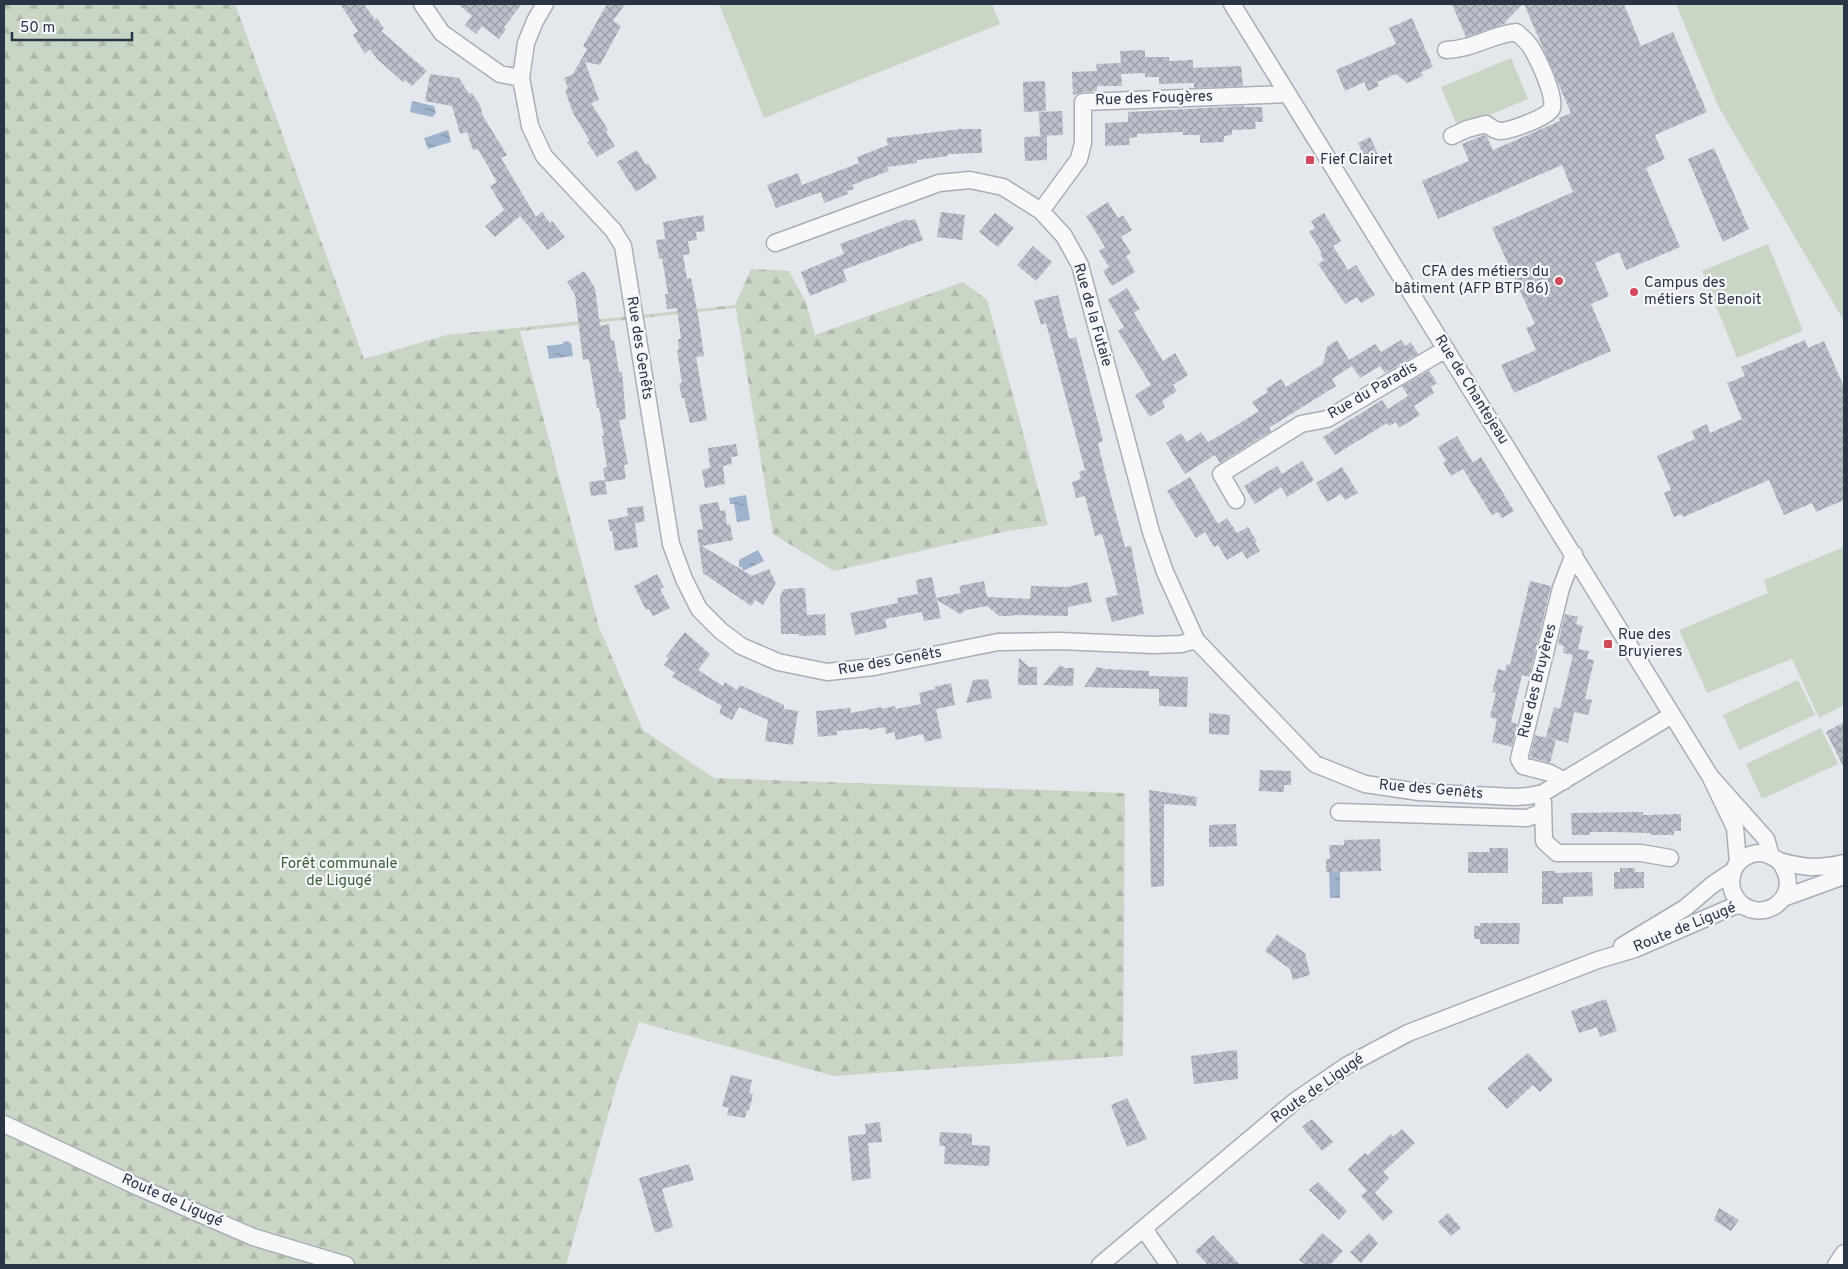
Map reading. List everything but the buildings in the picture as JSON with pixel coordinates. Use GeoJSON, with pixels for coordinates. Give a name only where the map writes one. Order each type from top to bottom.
{"type":"FeatureCollection","features":[{"type":"Feature","properties":{"kind":"street"},"geometry":{"type":"LineString","coordinates":[[422,4],[442,33],[500,74],[521,78]]}},
{"type":"Feature","properties":{"kind":"street","name":"Rue des Genêts"},"geometry":{"type":"LineString","coordinates":[[545,4],[535,21],[526,43],[521,78],[530,126],[544,156],[613,230],[623,246],[671,544],[684,579],[699,609],[721,631],[741,646],[778,662],[828,672],[874,667],[998,642],[1059,641],[1154,645],[1181,644],[1196,640],[1315,764],[1335,774],[1365,784],[1419,792],[1514,797],[1543,793],[1672,715]]}},
{"type":"Feature","properties":{"kind":"street","name":"Rue de Chantejeau"},"geometry":{"type":"LineString","coordinates":[[1232,4],[1710,776],[1735,828],[1736,867]]}},
{"type":"Feature","properties":{"kind":"street"},"geometry":{"type":"LineString","coordinates":[[1446,50],[1470,47],[1500,34],[1516,32],[1532,48],[1551,94],[1552,107],[1550,112],[1508,130],[1492,130],[1486,124],[1452,136]]}},
{"type":"Feature","properties":{"kind":"street","name":"Rue des Fougères"},"geometry":{"type":"LineString","coordinates":[[1041,210],[1078,159],[1082,144],[1083,102],[1288,94]]}},
{"type":"Feature","properties":{"kind":"street","name":"Rue de la Futaie"},"geometry":{"type":"LineString","coordinates":[[775,243],[939,183],[970,180],[1003,187],[1041,210],[1064,236],[1080,265],[1151,532],[1165,572],[1196,640]]}},
{"type":"Feature","properties":{"kind":"street","name":"Rue du Paradis"},"geometry":{"type":"LineString","coordinates":[[1236,500],[1221,474],[1301,424],[1327,419],[1446,349]]}},
{"type":"Feature","properties":{"kind":"street","name":"Rue des Bruyères"},"geometry":{"type":"LineString","coordinates":[[1564,781],[1550,773],[1523,766],[1519,759],[1561,588],[1574,554]]}},
{"type":"Feature","properties":{"kind":"street","name":"Rue de Chantejeau"},"geometry":{"type":"LineString","coordinates":[[1710,776],[1766,839],[1775,858]]}},
{"type":"Feature","properties":{"kind":"street"},"geometry":{"type":"LineString","coordinates":[[1543,793],[1544,841],[1557,853],[1641,853],[1670,858]]}},
{"type":"Feature","properties":{"kind":"street"},"geometry":{"type":"LineString","coordinates":[[1339,812],[1527,818],[1543,812]]}},
{"type":"Feature","properties":{"kind":"street","name":"Route de Ligugé"},"geometry":{"type":"LineString","coordinates":[[1598,960],[1685,908],[1736,867],[1745,857],[1763,853],[1810,867],[1844,863]]}},
{"type":"Feature","properties":{"kind":"street"},"geometry":{"type":"LineString","coordinates":[[1775,858],[1785,868],[1788,876],[1788,885],[1783,898]]}},
{"type":"Feature","properties":{"kind":"street","name":"Route de Ligugé"},"geometry":{"type":"LineString","coordinates":[[1736,867],[1731,878],[1734,894],[1744,905],[1752,910],[1771,908],[1780,903],[1783,898],[1844,876]]}},
{"type":"Feature","properties":{"kind":"street","name":"Route de Ligugé"},"geometry":{"type":"LineString","coordinates":[[1100,1265],[1295,1101],[1346,1066],[1408,1033],[1598,960],[1635,949],[1734,906],[1744,905]]}},
{"type":"Feature","properties":{"kind":"street","name":"Route de Ligugé"},"geometry":{"type":"LineString","coordinates":[[4,1124],[136,1186],[253,1237],[346,1265]]}},
{"type":"Feature","properties":{"kind":"street"},"geometry":{"type":"LineString","coordinates":[[1144,1229],[1169,1265]]}},
{"type":"Feature","properties":{"kind":"street"},"geometry":{"type":"LineString","coordinates":[[1836,1265],[1844,1253]]}},
{"type":"Feature","properties":{"kind":"green space","name":"Forêt communale de Ligugé"},"geometry":{"type":"Polygon","coordinates":[[[4,4],[235,4],[364,359],[447,335],[735,305],[751,269],[789,271],[806,302],[815,335],[963,282],[987,300],[1048,525],[1007,531],[834,571],[773,534],[736,308],[520,331],[599,627],[643,730],[714,778],[1125,793],[1123,1056],[834,1076],[639,1022],[617,1083],[566,1265],[4,1265],[4,4]]]}},
{"type":"Feature","properties":{"kind":"green space"},"geometry":{"type":"Polygon","coordinates":[[[719,4],[992,4],[1000,24],[764,118],[719,4]]]}},
{"type":"Feature","properties":{"kind":"green space"},"geometry":{"type":"Polygon","coordinates":[[[1676,4],[1844,4],[1844,321],[1718,106],[1676,4]]]}},
{"type":"Feature","properties":{"kind":"green space"},"geometry":{"type":"Polygon","coordinates":[[[1511,58],[1528,99],[1458,128],[1441,87],[1511,58]]]}},
{"type":"Feature","properties":{"kind":"green space"},"geometry":{"type":"Polygon","coordinates":[[[1768,244],[1803,331],[1737,358],[1702,271],[1768,244]]]}},
{"type":"Feature","properties":{"kind":"green space"},"geometry":{"type":"Polygon","coordinates":[[[1844,547],[1844,705],[1819,718],[1792,659],[1707,693],[1679,630],[1768,593],[1764,580],[1844,547]]]}},
{"type":"Feature","properties":{"kind":"green space"},"geometry":{"type":"Polygon","coordinates":[[[1798,680],[1815,715],[1739,750],[1723,715],[1798,680]]]}},
{"type":"Feature","properties":{"kind":"green space"},"geometry":{"type":"Polygon","coordinates":[[[1821,728],[1838,764],[1762,799],[1746,764],[1821,728]]]}},
{"type":"Feature","properties":{"kind":"water"},"geometry":{"type":"Polygon","coordinates":[[[412,101],[434,106],[436,113],[432,117],[410,112],[412,101]]]}},
{"type":"Feature","properties":{"kind":"water"},"geometry":{"type":"Polygon","coordinates":[[[448,130],[451,142],[428,149],[424,138],[448,130]]]}},
{"type":"Feature","properties":{"kind":"water"},"geometry":{"type":"Polygon","coordinates":[[[569,341],[573,356],[549,359],[547,346],[563,344],[563,342],[569,341]]]}},
{"type":"Feature","properties":{"kind":"water"},"geometry":{"type":"Polygon","coordinates":[[[746,495],[750,520],[737,522],[734,504],[730,504],[729,498],[746,495]]]}},
{"type":"Feature","properties":{"kind":"water"},"geometry":{"type":"Polygon","coordinates":[[[758,550],[764,561],[743,571],[742,567],[739,567],[739,560],[758,550]]]}},
{"type":"Feature","properties":{"kind":"water"},"geometry":{"type":"Polygon","coordinates":[[[1329,869],[1340,869],[1340,898],[1330,898],[1329,869]]]}},
{"type":"Feature","properties":{"kind":"place","name":"Fief Clairet"},"geometry":{"type":"Point","coordinates":[1310,160]}},
{"type":"Feature","properties":{"kind":"place","name":"CFA des métiers du bâtiment (AFP BTP 86)"},"geometry":{"type":"Point","coordinates":[1559,281]}},
{"type":"Feature","properties":{"kind":"place","name":"Campus des métiers St Benoit"},"geometry":{"type":"Point","coordinates":[1634,292]}},
{"type":"Feature","properties":{"kind":"place","name":"Rue des Bruyieres"},"geometry":{"type":"Point","coordinates":[1608,644]}}]}
